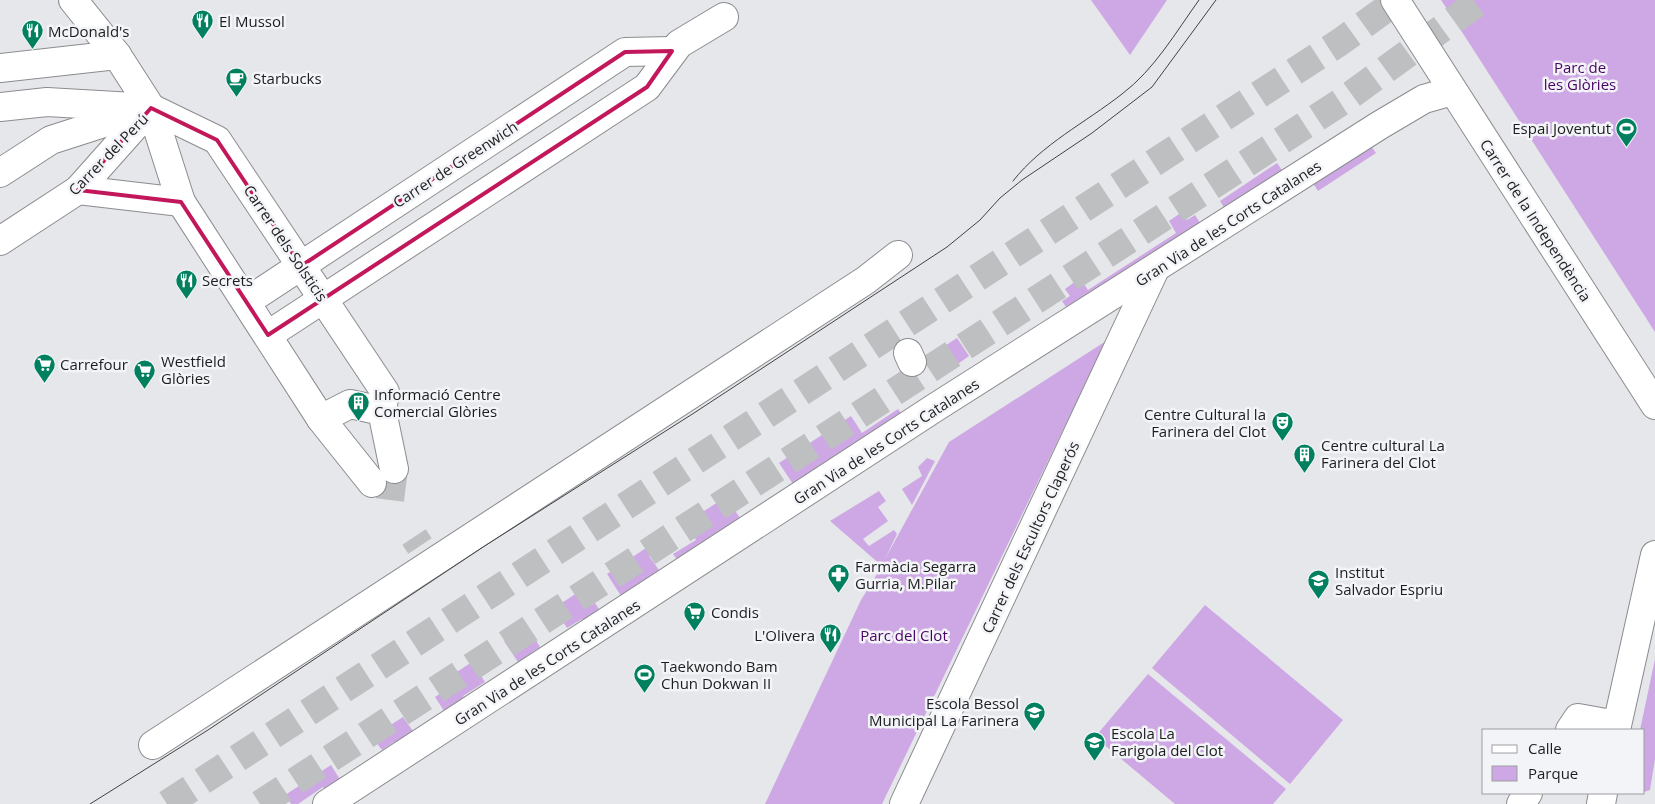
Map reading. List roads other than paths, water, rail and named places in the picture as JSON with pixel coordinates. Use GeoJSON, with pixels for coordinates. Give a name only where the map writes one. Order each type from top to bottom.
{"type":"FeatureCollection","features":[{"type":"Feature","properties":{"kind":"street","name":"Carrer dels Solsticis"},"geometry":{"type":"LineString","coordinates":[[74,0],[116,55],[151,108],[181,202],[322,419],[383,476],[382,411],[385,392],[217,140],[151,108]]}},
{"type":"Feature","properties":{"kind":"street","name":"Carrer de la Independència"},"geometry":{"type":"LineString","coordinates":[[1395,0],[1655,406]]}},
{"type":"Feature","properties":{"kind":"street"},"geometry":{"type":"LineString","coordinates":[[268,335],[647,87],[680,46],[724,17]]}},
{"type":"Feature","properties":{"kind":"street","name":"Carrer de Greenwich"},"geometry":{"type":"LineString","coordinates":[[246,302],[625,52],[680,46]]}},
{"type":"Feature","properties":{"kind":"street"},"geometry":{"type":"LineString","coordinates":[[0,68],[116,55]]}},
{"type":"Feature","properties":{"kind":"street"},"geometry":{"type":"LineString","coordinates":[[43,63],[51,140]]}},
{"type":"Feature","properties":{"kind":"street","name":"Gran Via de les Corts Catalanes"},"geometry":{"type":"LineString","coordinates":[[327,804],[936,407],[1424,98],[1452,91]]}},
{"type":"Feature","properties":{"kind":"street"},"geometry":{"type":"LineString","coordinates":[[0,107],[47,102],[151,108]]}},
{"type":"Feature","properties":{"kind":"street","name":"Carrer del Perú"},"geometry":{"type":"LineString","coordinates":[[0,173],[51,140],[151,108]]}},
{"type":"Feature","properties":{"kind":"street","name":"Carrer del Perú"},"geometry":{"type":"LineString","coordinates":[[0,241],[78,190],[151,108]]}},
{"type":"Feature","properties":{"kind":"street"},"geometry":{"type":"LineString","coordinates":[[78,190],[181,202]]}},
{"type":"Feature","properties":{"kind":"street"},"geometry":{"type":"LineString","coordinates":[[153,745],[850,291],[898,255]]}},
{"type":"Feature","properties":{"kind":"street","name":"Carrer dels Escultors Claperós"},"geometry":{"type":"LineString","coordinates":[[904,804],[1155,269]]}},
{"type":"Feature","properties":{"kind":"street"},"geometry":{"type":"LineString","coordinates":[[322,419],[350,404],[382,411]]}},
{"type":"Feature","properties":{"kind":"street"},"geometry":{"type":"LineString","coordinates":[[1571,729],[1578,718],[1617,728],[1655,555]]}},
{"type":"Feature","properties":{"kind":"tunnel"},"geometry":{"type":"LineString","coordinates":[[167,804],[1340,42],[1398,0]]}},
{"type":"Feature","properties":{"kind":"tunnel"},"geometry":{"type":"LineString","coordinates":[[260,804],[1344,100],[1481,0]]}},
{"type":"Feature","properties":{"kind":"tunnel"},"geometry":{"type":"LineString","coordinates":[[390,500],[394,469]]}},
{"type":"Feature","properties":{"kind":"tunnel"},"geometry":{"type":"LineString","coordinates":[[414,537],[420,546]]}},
{"type":"Feature","properties":{"kind":"tram line"},"geometry":{"type":"LineString","coordinates":[[1013,181],[1024,168],[1050,145],[1108,105],[1134,84],[1164,50],[1199,0]]}},
{"type":"Feature","properties":{"kind":"tram line"},"geometry":{"type":"LineString","coordinates":[[90,804],[208,730],[483,547],[694,413],[947,247],[980,220],[1000,198],[1022,180],[1092,133],[1152,87],[1216,0]]}},
{"type":"Feature","properties":{"kind":"place","name":"El Mussol"},"geometry":{"type":"Point","coordinates":[203,40]}},
{"type":"Feature","properties":{"kind":"place","name":"McDonald's"},"geometry":{"type":"Point","coordinates":[32,50]}},
{"type":"Feature","properties":{"kind":"place","name":"Starbucks"},"geometry":{"type":"Point","coordinates":[237,97]}},
{"type":"Feature","properties":{"kind":"place","name":"Espai Joventut"},"geometry":{"type":"Point","coordinates":[1627,147]}},
{"type":"Feature","properties":{"kind":"place","name":"Secrets"},"geometry":{"type":"Point","coordinates":[186,299]}},
{"type":"Feature","properties":{"kind":"place","name":"Carrefour"},"geometry":{"type":"Point","coordinates":[44,383]}},
{"type":"Feature","properties":{"kind":"place","name":"Westfield Glòries"},"geometry":{"type":"Point","coordinates":[145,389]}},
{"type":"Feature","properties":{"kind":"place","name":"Informació Centre Comercial Glòries"},"geometry":{"type":"Point","coordinates":[358,422]}},
{"type":"Feature","properties":{"kind":"place","name":"Centre Cultural la Farinera del Clot"},"geometry":{"type":"Point","coordinates":[1282,442]}},
{"type":"Feature","properties":{"kind":"place","name":"Centre cultural La Farinera del Clot"},"geometry":{"type":"Point","coordinates":[1305,473]}},
{"type":"Feature","properties":{"kind":"place","name":"Farmàcia Segarra Gurria, M.Pilar"},"geometry":{"type":"Point","coordinates":[839,594]}},
{"type":"Feature","properties":{"kind":"place","name":"Institut Salvador Espriu"},"geometry":{"type":"Point","coordinates":[1319,600]}},
{"type":"Feature","properties":{"kind":"place","name":"Condis"},"geometry":{"type":"Point","coordinates":[695,631]}},
{"type":"Feature","properties":{"kind":"place","name":"L'Olivera"},"geometry":{"type":"Point","coordinates":[831,654]}},
{"type":"Feature","properties":{"kind":"place","name":"Taekwondo Bam Chun Dokwan II"},"geometry":{"type":"Point","coordinates":[645,694]}},
{"type":"Feature","properties":{"kind":"place","name":"Escola Bessol Municipal La Farinera"},"geometry":{"type":"Point","coordinates":[1035,731]}},
{"type":"Feature","properties":{"kind":"place","name":"Escola La Farigola del Clot"},"geometry":{"type":"Point","coordinates":[1095,761]}},
{"type":"Feature","properties":{"kind":"park label","name":"Parc de les Glòries"},"geometry":{"type":"Point","coordinates":[1580,76]}},
{"type":"Feature","properties":{"kind":"park label","name":"Parc del Clot"},"geometry":{"type":"Point","coordinates":[904,635]}}]}
